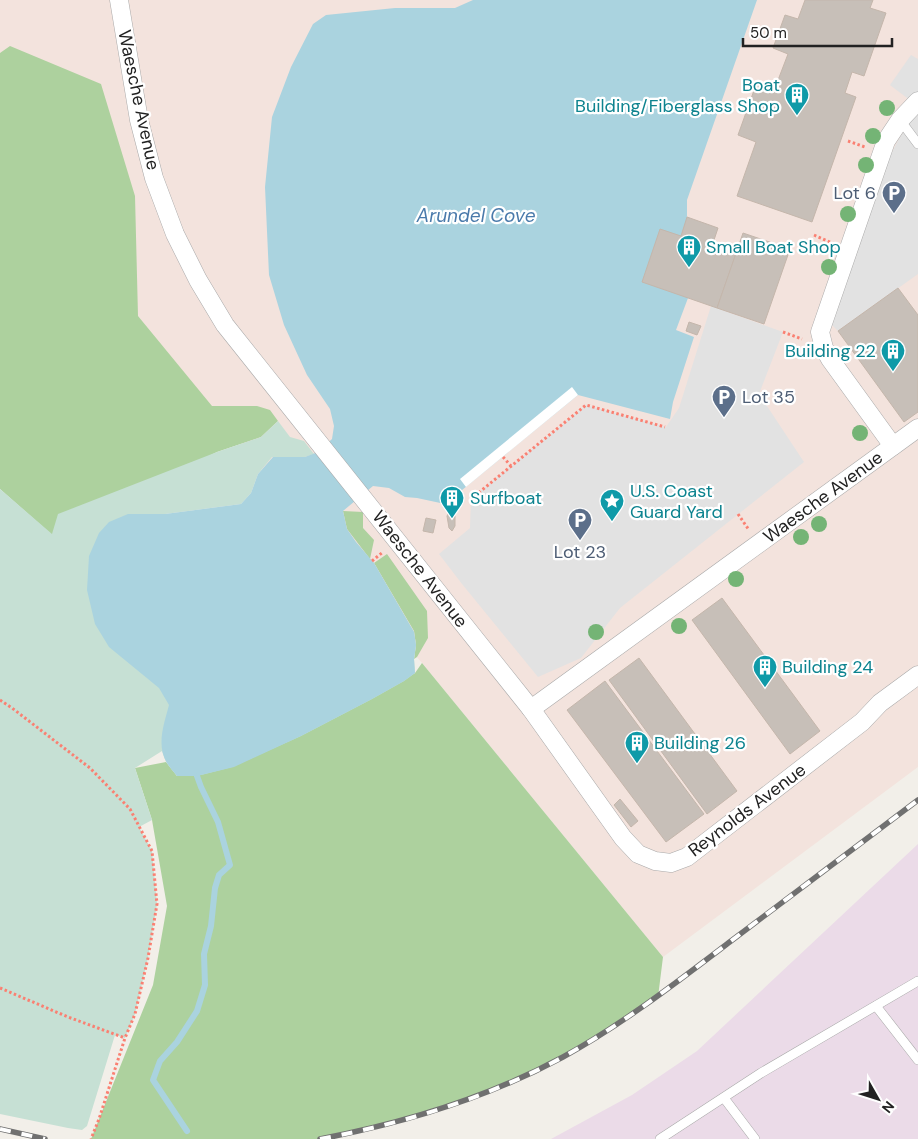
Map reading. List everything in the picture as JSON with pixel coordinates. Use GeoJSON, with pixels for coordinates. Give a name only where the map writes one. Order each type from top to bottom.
{"type":"FeatureCollection","features":[{"type":"Feature","properties":{"kind":"street","name":"Waesche Avenue"},"geometry":{"type":"LineString","coordinates":[[119,0],[139,120],[154,178],[175,234],[198,280],[224,324],[531,709],[918,428]]}},
{"type":"Feature","properties":{"kind":"street"},"geometry":{"type":"LineString","coordinates":[[893,446],[830,359],[824,348],[820,332],[886,141],[900,120],[918,101]]}},
{"type":"Feature","properties":{"kind":"street","name":"Reynolds Avenue"},"geometry":{"type":"LineString","coordinates":[[531,709],[623,838],[638,854],[656,861],[671,863],[688,857],[862,722],[880,703],[918,675]]}},
{"type":"Feature","properties":{"kind":"lane"},"geometry":{"type":"LineString","coordinates":[[900,120],[918,144]]}},
{"type":"Feature","properties":{"kind":"lane"},"geometry":{"type":"LineString","coordinates":[[660,1139],[761,1073],[918,981]]}},
{"type":"Feature","properties":{"kind":"lane"},"geometry":{"type":"LineString","coordinates":[[876,1006],[918,1060]]}},
{"type":"Feature","properties":{"kind":"lane"},"geometry":{"type":"LineString","coordinates":[[724,1098],[755,1139]]}},
{"type":"Feature","properties":{"kind":"path"},"geometry":{"type":"LineString","coordinates":[[783,332],[810,342]]}},
{"type":"Feature","properties":{"kind":"path"},"geometry":{"type":"LineString","coordinates":[[471,499],[586,405],[665,427]]}},
{"type":"Feature","properties":{"kind":"path"},"geometry":{"type":"LineString","coordinates":[[503,457],[511,466]]}},
{"type":"Feature","properties":{"kind":"path"},"geometry":{"type":"LineString","coordinates":[[738,514],[754,536]]}},
{"type":"Feature","properties":{"kind":"path"},"geometry":{"type":"LineString","coordinates":[[0,700],[90,768],[130,809],[152,851],[157,904],[148,958],[135,1014],[91,1139]]}},
{"type":"Feature","properties":{"kind":"path"},"geometry":{"type":"LineString","coordinates":[[0,988],[68,1017],[125,1038]]}},
{"type":"Feature","properties":{"kind":"shaded area","name":"U.S. Coast Guard Yard"},"geometry":{"type":"Polygon","coordinates":[[[0,0],[918,0],[918,767],[663,957],[0,147],[0,0]]]}},
{"type":"Feature","properties":{"kind":"shaded area"},"geometry":{"type":"Polygon","coordinates":[[[911,55],[918,59],[918,101],[915,104],[890,85],[911,55]]]}},
{"type":"Feature","properties":{"kind":"shaded area","name":"Lot 6"},"geometry":{"type":"Polygon","coordinates":[[[918,113],[918,274],[838,331],[832,325],[891,154],[912,118],[918,113]]]}},
{"type":"Feature","properties":{"kind":"shaded area","name":"Lot 23"},"geometry":{"type":"Polygon","coordinates":[[[711,306],[783,332],[759,394],[804,462],[620,608],[581,658],[538,677],[439,554],[470,528],[471,499],[586,405],[666,427],[679,408],[711,306]]]}},
{"type":"Feature","properties":{"kind":"shaded area"},"geometry":{"type":"Polygon","coordinates":[[[918,844],[918,1139],[551,1139],[632,1095],[697,1051],[918,844]]]}},
{"type":"Feature","properties":{"kind":"green space"},"geometry":{"type":"Polygon","coordinates":[[[10,46],[101,84],[135,196],[138,316],[212,406],[257,406],[270,410],[278,421],[261,437],[217,452],[52,535],[0,489],[0,53],[10,46]]]}},
{"type":"Feature","properties":{"kind":"green space"},"geometry":{"type":"Polygon","coordinates":[[[278,421],[290,437],[304,441],[314,454],[305,457],[272,457],[258,474],[251,493],[241,504],[165,514],[128,514],[370,559],[414,632],[416,645],[415,673],[372,699],[301,736],[232,767],[197,776],[177,776],[166,762],[162,751],[135,768],[152,820],[139,827],[152,851],[157,904],[148,958],[135,1014],[125,1038],[115,1035],[87,1126],[82,1130],[0,1114],[0,489],[52,534],[58,514],[217,452],[261,437],[278,421]]]}},
{"type":"Feature","properties":{"kind":"green space"},"geometry":{"type":"Polygon","coordinates":[[[343,511],[363,512],[363,528],[374,540],[370,559],[347,529],[343,511]]]}},
{"type":"Feature","properties":{"kind":"green space"},"geometry":{"type":"Polygon","coordinates":[[[387,554],[427,611],[428,638],[414,659],[416,645],[414,631],[374,563],[387,554]]]}},
{"type":"Feature","properties":{"kind":"green space"},"geometry":{"type":"Polygon","coordinates":[[[422,663],[663,957],[658,997],[586,1044],[537,1070],[499,1088],[460,1103],[426,1115],[391,1124],[320,1139],[91,1139],[153,985],[167,906],[152,820],[135,768],[166,762],[177,776],[415,673],[422,663]]]}},
{"type":"Feature","properties":{"kind":"water","name":"Arundel Cove"},"geometry":{"type":"Polygon","coordinates":[[[473,0],[757,0],[687,200],[687,217],[712,246],[688,298],[676,330],[694,337],[673,402],[670,419],[578,395],[445,504],[405,497],[389,488],[373,486],[343,511],[347,529],[374,563],[414,632],[416,645],[415,673],[372,699],[301,736],[234,767],[197,776],[177,776],[167,763],[161,742],[169,705],[159,688],[109,647],[95,624],[87,590],[89,556],[99,533],[109,522],[128,514],[165,514],[241,504],[251,493],[258,474],[273,457],[305,457],[318,452],[332,439],[334,426],[330,409],[307,375],[284,325],[269,275],[265,187],[272,117],[291,67],[313,24],[326,15],[395,8],[455,8],[473,0]]]}},
{"type":"Feature","properties":{"kind":"pier"},"geometry":{"type":"Polygon","coordinates":[[[572,387],[578,395],[466,487],[460,479],[572,387]]]}},
{"type":"Feature","properties":{"kind":"building","name":"Boat Building/Fiberglass Shop"},"geometry":{"type":"Polygon","coordinates":[[[805,0],[873,0],[870,8],[886,13],[864,76],[852,72],[845,93],[856,97],[812,222],[737,196],[756,142],[738,135],[757,82],[775,88],[788,54],[773,48],[785,15],[798,19],[805,0]]]}},
{"type":"Feature","properties":{"kind":"building","name":"Small Boat Shop"},"geometry":{"type":"Polygon","coordinates":[[[687,217],[718,228],[712,246],[736,254],[717,308],[642,282],[660,229],[681,236],[687,217]]]}},
{"type":"Feature","properties":{"kind":"building"},"geometry":{"type":"Polygon","coordinates":[[[743,233],[790,249],[764,324],[717,308],[743,233]]]}},
{"type":"Feature","properties":{"kind":"building","name":"Building 22"},"geometry":{"type":"Polygon","coordinates":[[[898,288],[918,315],[918,412],[904,422],[838,331],[898,288]]]}},
{"type":"Feature","properties":{"kind":"building"},"geometry":{"type":"Polygon","coordinates":[[[689,322],[701,326],[697,335],[686,331],[689,322]]]}},
{"type":"Feature","properties":{"kind":"building","name":"Surfboat"},"geometry":{"type":"Polygon","coordinates":[[[451,508],[455,516],[455,526],[452,531],[449,528],[447,516],[451,508]]]}},
{"type":"Feature","properties":{"kind":"building"},"geometry":{"type":"Polygon","coordinates":[[[426,518],[436,520],[433,533],[423,531],[426,518]]]}},
{"type":"Feature","properties":{"kind":"building","name":"Building 24"},"geometry":{"type":"Polygon","coordinates":[[[722,598],[820,731],[790,754],[692,620],[722,598]]]}},
{"type":"Feature","properties":{"kind":"building"},"geometry":{"type":"Polygon","coordinates":[[[639,658],[737,791],[707,814],[609,680],[639,658]]]}},
{"type":"Feature","properties":{"kind":"building","name":"Building 26"},"geometry":{"type":"Polygon","coordinates":[[[605,681],[704,814],[666,842],[567,710],[605,681]]]}},
{"type":"Feature","properties":{"kind":"building"},"geometry":{"type":"Polygon","coordinates":[[[620,799],[638,821],[631,827],[614,805],[620,799]]]}},
{"type":"Feature","properties":{"kind":"waterway"},"geometry":{"type":"LineString","coordinates":[[187,1131],[153,1080],[160,1061],[177,1042],[197,1011],[205,985],[204,954],[211,926],[215,888],[219,875],[230,865],[218,822],[197,776]]}},
{"type":"Feature","properties":{"kind":"railway"},"geometry":{"type":"LineString","coordinates":[[320,1139],[414,1117],[475,1097],[534,1072],[563,1057],[607,1031],[649,1002],[918,800]]}},
{"type":"Feature","properties":{"kind":"railway"},"geometry":{"type":"LineString","coordinates":[[0,1129],[45,1139]]}},
{"type":"Feature","properties":{"kind":"place","name":"Boat Building/Fiberglass Shop"},"geometry":{"type":"Point","coordinates":[797,116]}},
{"type":"Feature","properties":{"kind":"place","name":"Lot 6"},"geometry":{"type":"Point","coordinates":[894,214]}},
{"type":"Feature","properties":{"kind":"place","name":"Small Boat Shop"},"geometry":{"type":"Point","coordinates":[689,268]}},
{"type":"Feature","properties":{"kind":"place","name":"Building 22"},"geometry":{"type":"Point","coordinates":[893,372]}},
{"type":"Feature","properties":{"kind":"place","name":"Lot 35"},"geometry":{"type":"Point","coordinates":[724,418]}},
{"type":"Feature","properties":{"kind":"place","name":"Surfboat"},"geometry":{"type":"Point","coordinates":[452,519]}},
{"type":"Feature","properties":{"kind":"place","name":"U.S. Coast Guard Yard"},"geometry":{"type":"Point","coordinates":[612,522]}},
{"type":"Feature","properties":{"kind":"place","name":"Lot 23"},"geometry":{"type":"Point","coordinates":[580,541]}},
{"type":"Feature","properties":{"kind":"place","name":"Building 24"},"geometry":{"type":"Point","coordinates":[765,688]}},
{"type":"Feature","properties":{"kind":"place","name":"Building 26"},"geometry":{"type":"Point","coordinates":[637,764]}}]}
